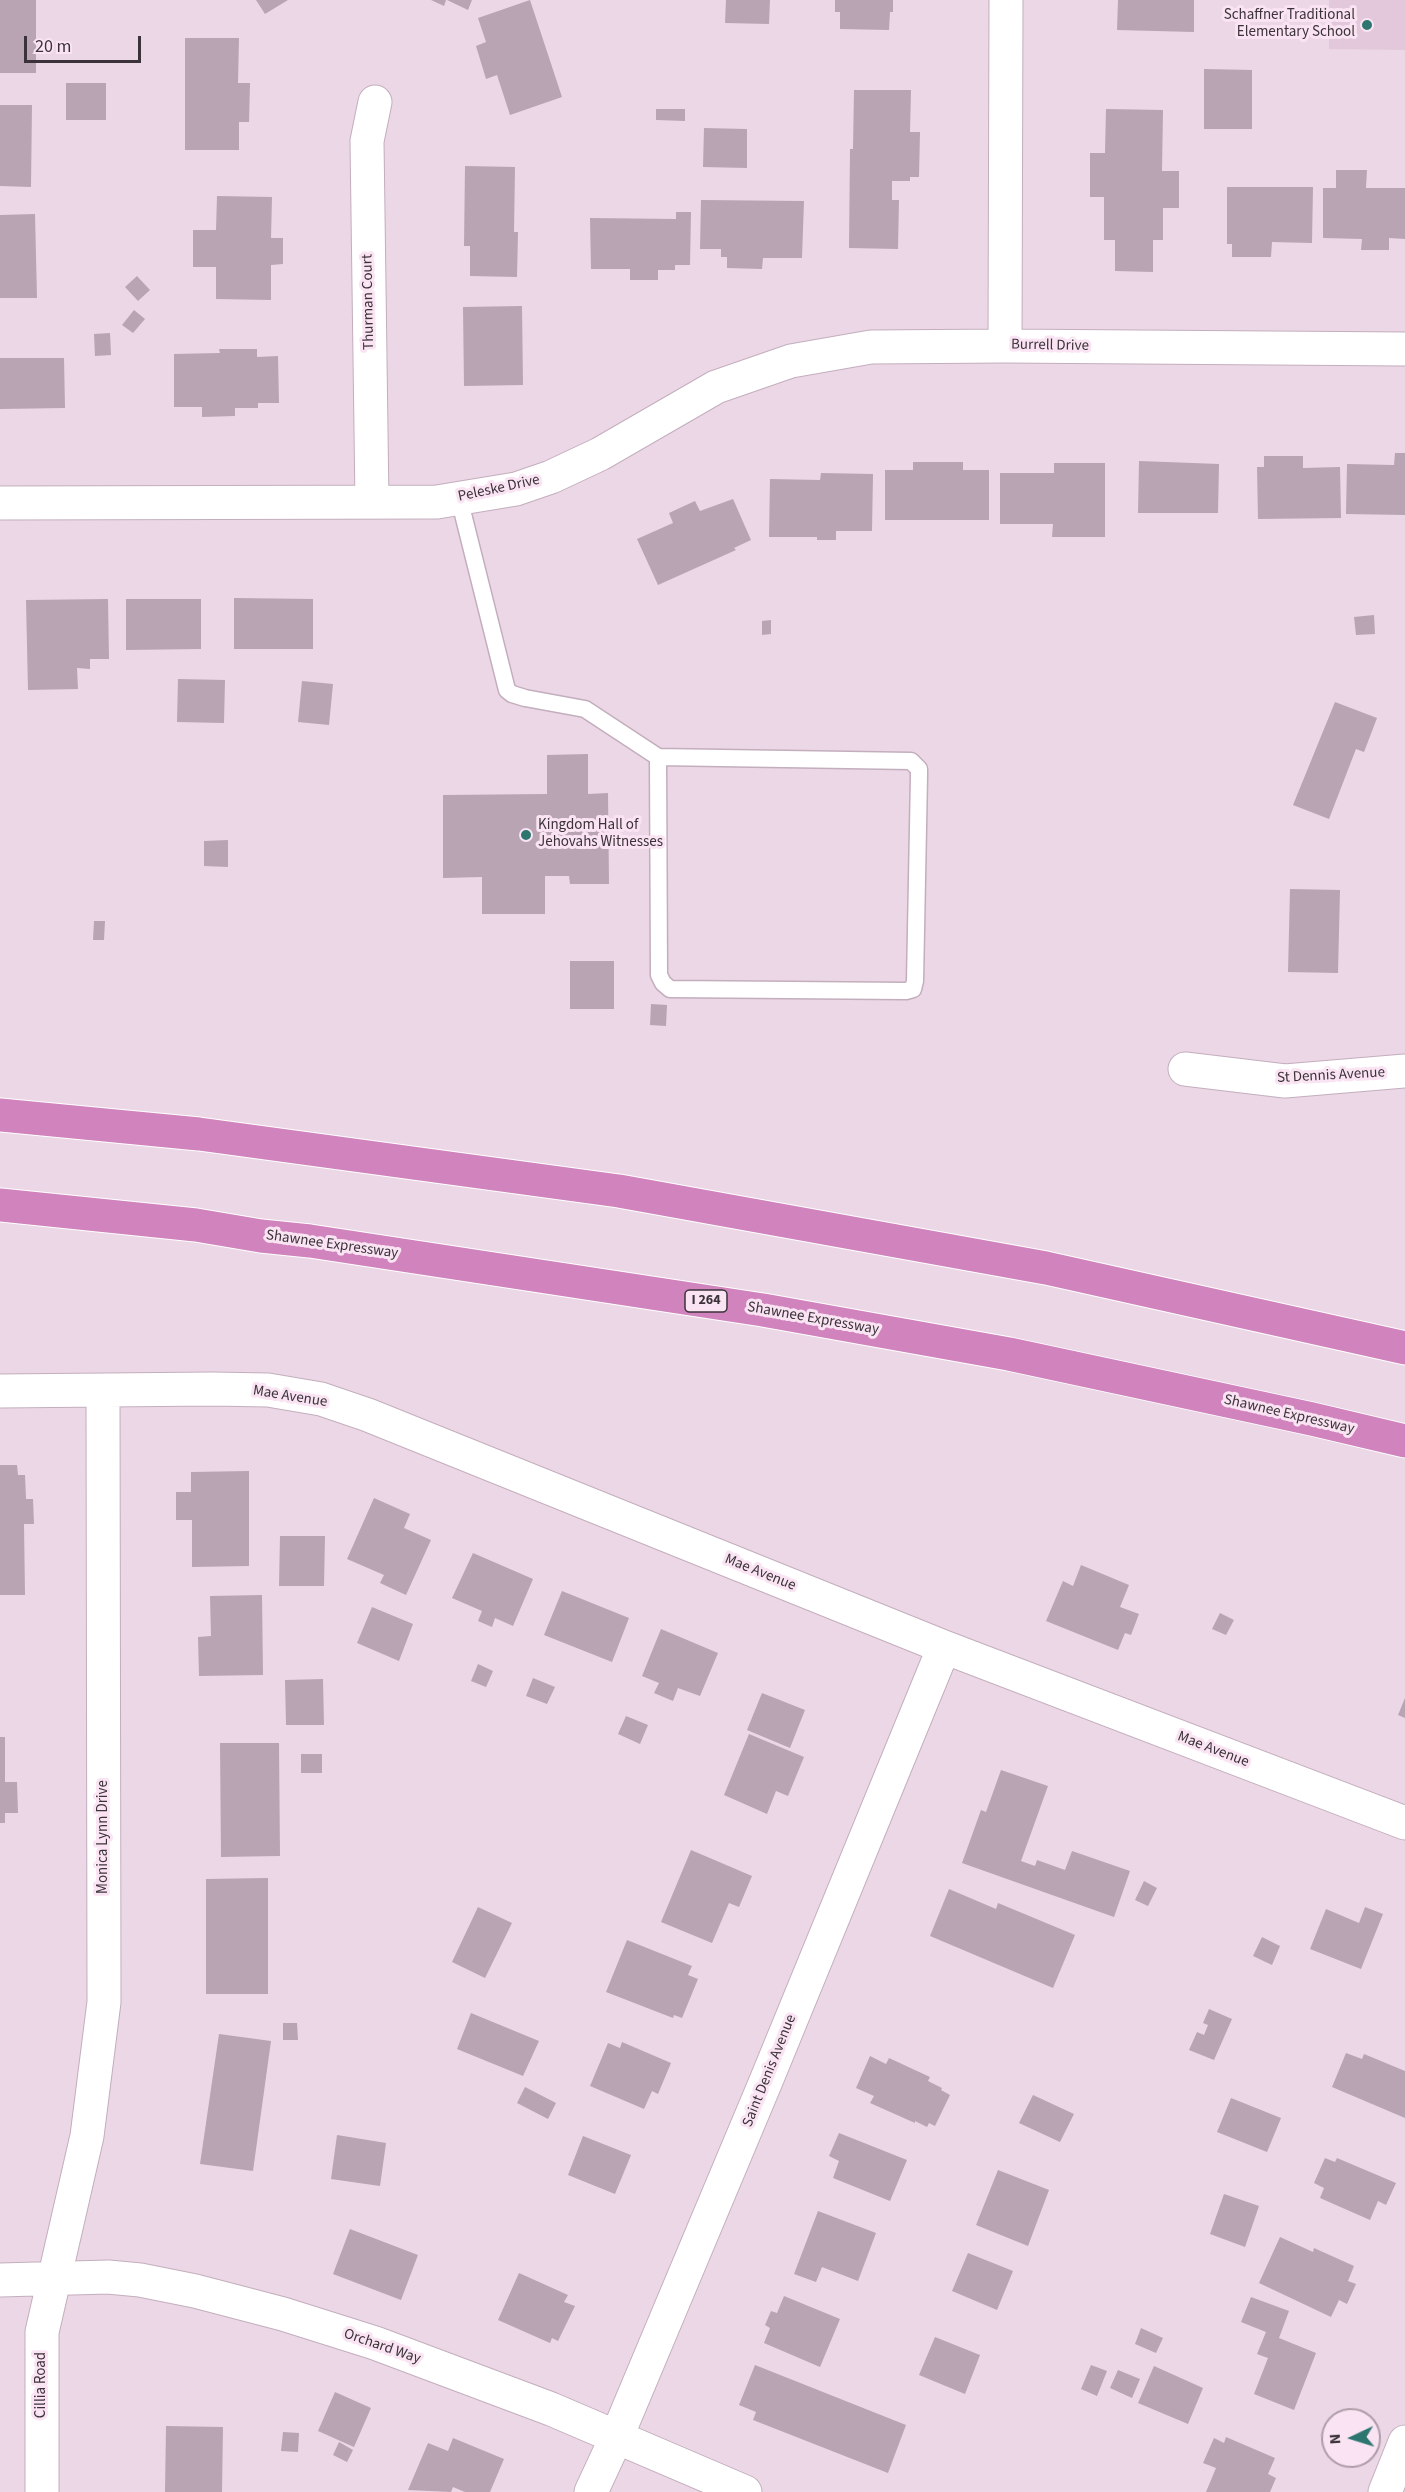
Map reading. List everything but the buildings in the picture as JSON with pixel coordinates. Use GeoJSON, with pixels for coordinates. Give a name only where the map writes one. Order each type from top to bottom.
{"type":"FeatureCollection","features":[{"type":"Feature","properties":{"kind":"highway"},"geometry":{"type":"LineString","coordinates":[[0,1114],[199,1134],[619,1191],[1046,1268],[1405,1348]]}},
{"type":"Feature","properties":{"kind":"highway","name":"Shawnee Expressway"},"geometry":{"type":"LineString","coordinates":[[0,1205],[196,1225],[763,1310],[1009,1354],[1312,1419],[1405,1442]]}},
{"type":"Feature","properties":{"kind":"street","name":"Burrell Drive"},"geometry":{"type":"LineString","coordinates":[[1006,0],[1005,346],[1405,350]]}},
{"type":"Feature","properties":{"kind":"street","name":"Thurman Court"},"geometry":{"type":"LineString","coordinates":[[372,502],[367,141],[375,102]]}},
{"type":"Feature","properties":{"kind":"street","name":"Peleske Drive"},"geometry":{"type":"LineString","coordinates":[[0,503],[437,502],[516,489],[551,477],[600,454],[716,387],[791,361],[871,347],[1005,346]]}},
{"type":"Feature","properties":{"kind":"street","name":"St Dennis Avenue"},"geometry":{"type":"LineString","coordinates":[[1185,1069],[1285,1081],[1405,1071]]}},
{"type":"Feature","properties":{"kind":"street","name":"Monica Lynn Drive"},"geometry":{"type":"LineString","coordinates":[[54,2279],[87,2136],[104,2002],[103,1390]]}},
{"type":"Feature","properties":{"kind":"street","name":"Mae Avenue"},"geometry":{"type":"LineString","coordinates":[[0,1391],[268,1390],[321,1399],[368,1415],[944,1647],[1405,1823]]}},
{"type":"Feature","properties":{"kind":"street","name":"Saint Denis Avenue"},"geometry":{"type":"LineString","coordinates":[[591,2492],[617,2436],[766,2081],[944,1647]]}},
{"type":"Feature","properties":{"kind":"street","name":"Orchard Way"},"geometry":{"type":"LineString","coordinates":[[0,2280],[108,2277],[140,2280],[195,2291],[283,2314],[375,2343],[550,2409],[745,2492]]}},
{"type":"Feature","properties":{"kind":"street","name":"Cillia Road"},"geometry":{"type":"LineString","coordinates":[[42,2492],[42,2332],[54,2279]]}},
{"type":"Feature","properties":{"kind":"street"},"geometry":{"type":"LineString","coordinates":[[1385,2492],[1405,2442]]}},
{"type":"Feature","properties":{"kind":"lane"},"geometry":{"type":"LineString","coordinates":[[459,498],[507,690],[512,694],[585,709],[658,757],[911,761],[919,769],[913,989],[906,991],[670,989],[663,983],[659,975],[658,757]]}},
{"type":"Feature","properties":{"kind":"shaded area","name":"Schaffner Traditional Elementary School"},"geometry":{"type":"Polygon","coordinates":[[[1329,0],[1405,0],[1405,50],[1329,49],[1329,0]]]}},
{"type":"Feature","properties":{"kind":"place","name":"Schaffner Traditional Elementary School"},"geometry":{"type":"Point","coordinates":[1367,25]}},
{"type":"Feature","properties":{"kind":"place","name":"Kingdom Hall of Jehovahs Witnesses"},"geometry":{"type":"Point","coordinates":[526,835]}}]}
